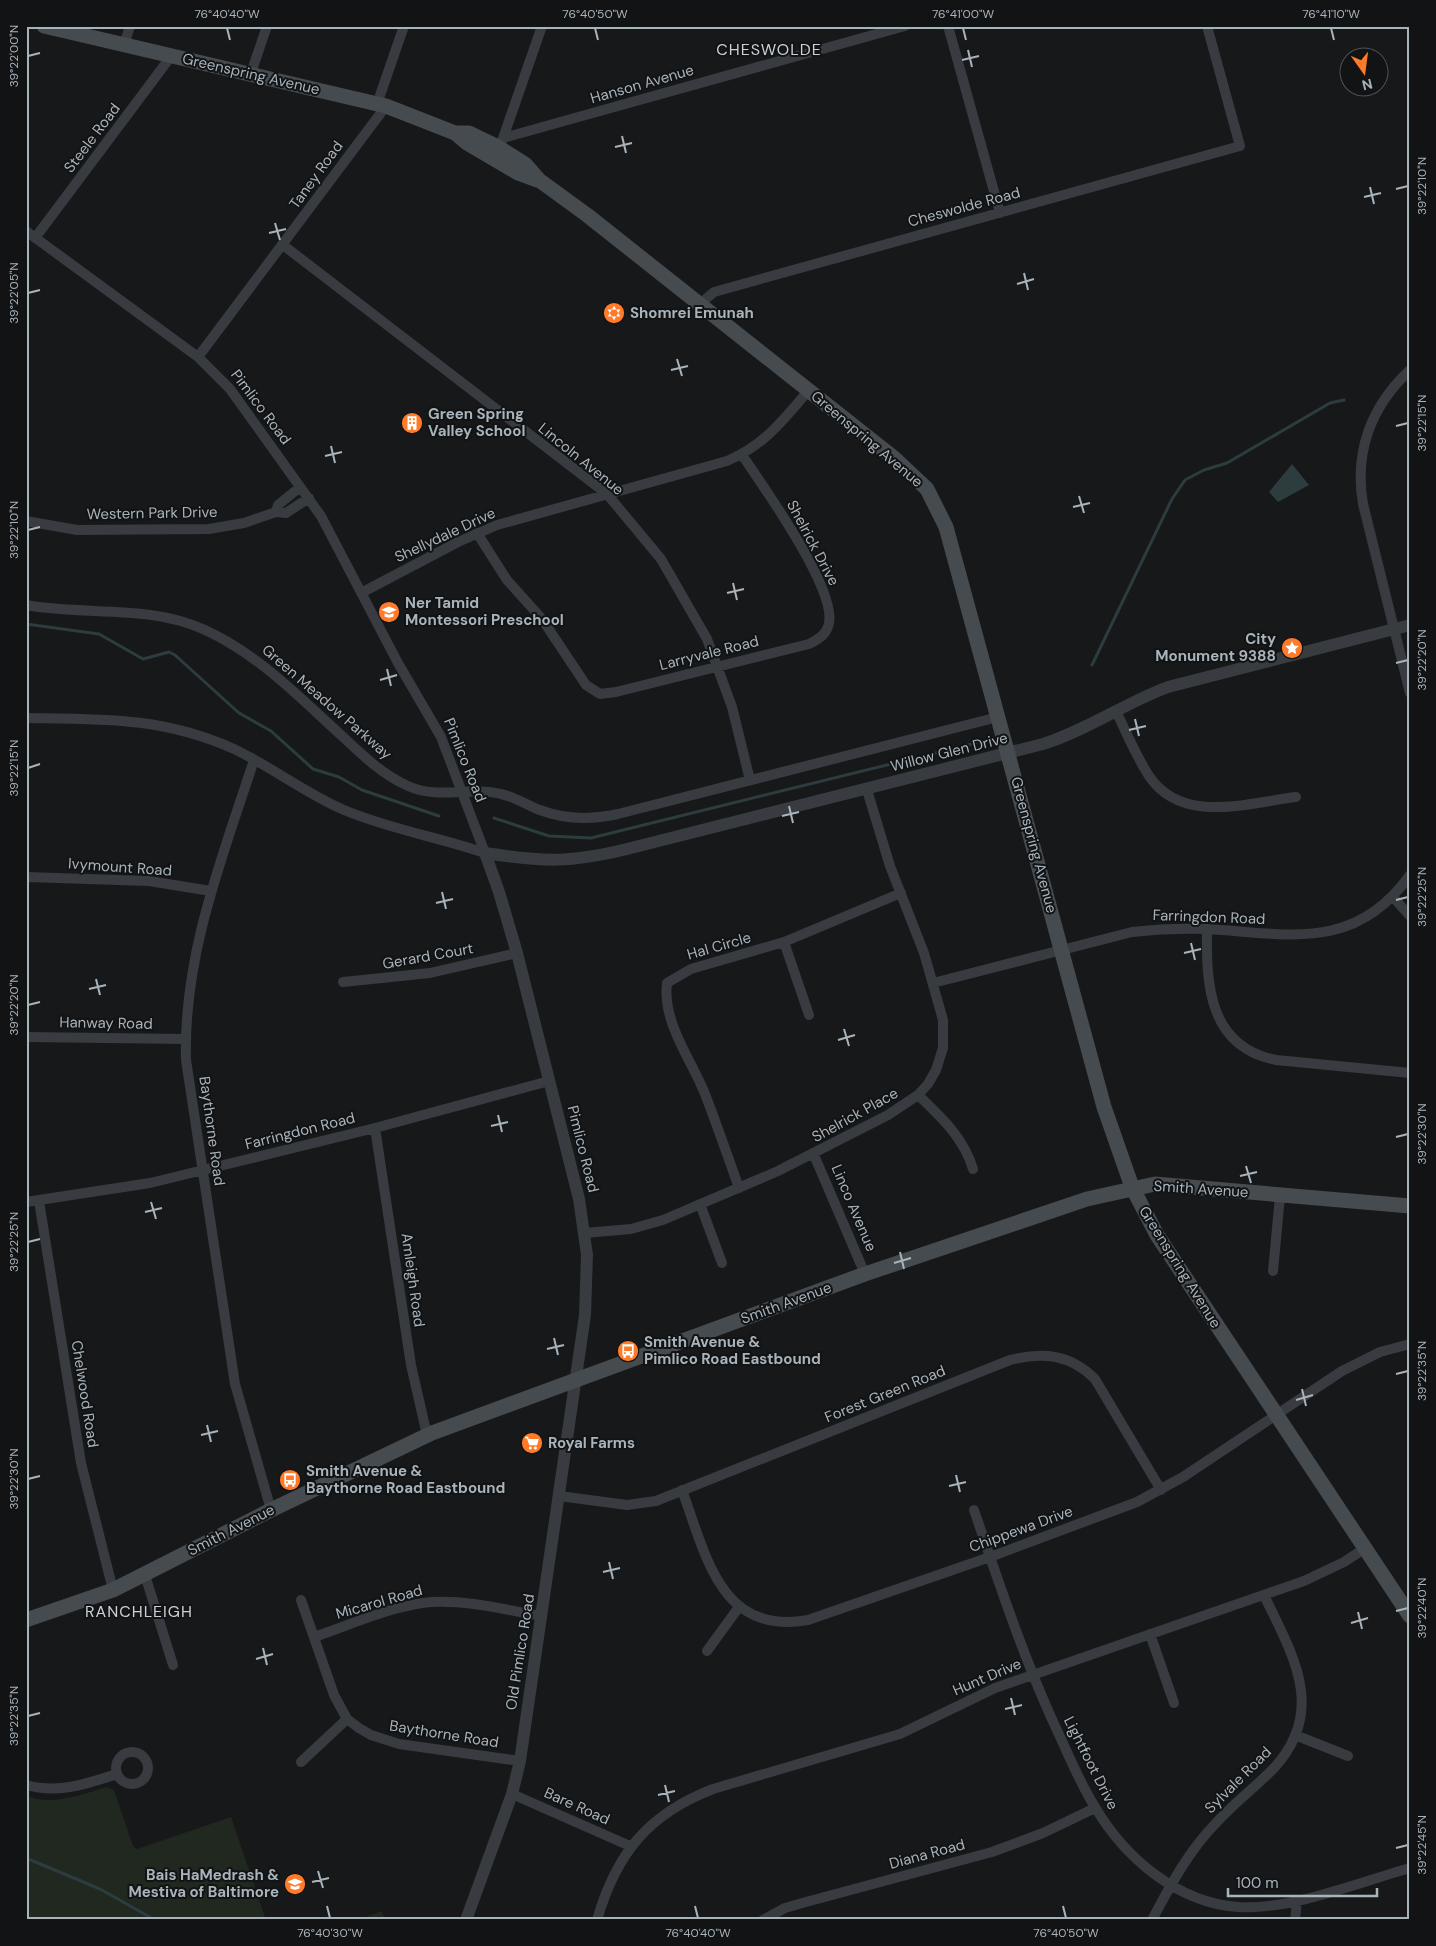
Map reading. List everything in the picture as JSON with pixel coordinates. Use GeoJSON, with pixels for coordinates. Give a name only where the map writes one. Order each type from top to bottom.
{"type":"FeatureCollection","features":[{"type":"Feature","properties":{"kind":"main road","name":"Greenspring Avenue"},"geometry":{"type":"LineString","coordinates":[[44,26],[382,105],[455,133],[467,143],[498,147],[518,173],[539,180],[700,304],[914,476],[927,490],[946,527],[1104,1107],[1132,1187],[1170,1256],[1410,1616]]}},
{"type":"Feature","properties":{"kind":"main road","name":"Smith Avenue"},"geometry":{"type":"LineString","coordinates":[[26,1620],[114,1590],[271,1510],[427,1435],[865,1274],[1087,1198],[1132,1187],[1155,1184],[1410,1206]]}},
{"type":"Feature","properties":{"kind":"street"},"geometry":{"type":"LineString","coordinates":[[124,45],[130,26]]}},
{"type":"Feature","properties":{"kind":"street"},"geometry":{"type":"LineString","coordinates":[[251,73],[267,26]]}},
{"type":"Feature","properties":{"kind":"street","name":"Taney Road"},"geometry":{"type":"LineString","coordinates":[[198,357],[283,245],[382,105],[404,26]]}},
{"type":"Feature","properties":{"kind":"street"},"geometry":{"type":"LineString","coordinates":[[498,147],[542,26]]}},
{"type":"Feature","properties":{"kind":"street","name":"Hanson Avenue"},"geometry":{"type":"LineString","coordinates":[[498,147],[905,26]]}},
{"type":"Feature","properties":{"kind":"street"},"geometry":{"type":"LineString","coordinates":[[948,26],[1000,213]]}},
{"type":"Feature","properties":{"kind":"street","name":"Cheswolde Road"},"geometry":{"type":"LineString","coordinates":[[700,304],[714,292],[1240,146],[1207,26]]}},
{"type":"Feature","properties":{"kind":"street","name":"Steele Road"},"geometry":{"type":"LineString","coordinates":[[35,238],[172,55]]}},
{"type":"Feature","properties":{"kind":"street","name":"Pimlico Road"},"geometry":{"type":"LineString","coordinates":[[26,231],[198,357],[230,390],[321,516],[398,663],[441,737],[499,892],[517,953],[570,1161],[585,1234],[587,1282],[586,1307],[574,1381]]}},
{"type":"Feature","properties":{"kind":"street","name":"Lincoln Avenue"},"geometry":{"type":"LineString","coordinates":[[283,245],[607,494],[661,559],[694,614],[718,666],[732,707],[750,780]]}},
{"type":"Feature","properties":{"kind":"street"},"geometry":{"type":"LineString","coordinates":[[1410,370],[1388,394],[1372,419],[1364,444],[1360,468],[1363,504],[1410,693]]}},
{"type":"Feature","properties":{"kind":"street","name":"Shellydale Drive"},"geometry":{"type":"LineString","coordinates":[[361,593],[477,533],[517,519],[727,461],[742,455],[766,439],[809,390]]}},
{"type":"Feature","properties":{"kind":"street","name":"Shelrick Drive"},"geometry":{"type":"LineString","coordinates":[[742,455],[794,534],[828,604],[829,623],[826,633],[809,644]]}},
{"type":"Feature","properties":{"kind":"street","name":"Western Park Drive"},"geometry":{"type":"LineString","coordinates":[[276,512],[278,505],[300,487]]}},
{"type":"Feature","properties":{"kind":"street","name":"Western Park Drive"},"geometry":{"type":"LineString","coordinates":[[26,521],[77,530],[209,529],[265,518],[276,512],[286,513],[309,498]]}},
{"type":"Feature","properties":{"kind":"street","name":"Larryvale Road"},"geometry":{"type":"LineString","coordinates":[[477,533],[506,580],[542,620],[586,685],[600,694],[616,692],[809,644]]}},
{"type":"Feature","properties":{"kind":"street","name":"Green Meadow Parkway"},"geometry":{"type":"LineString","coordinates":[[26,605],[59,610],[148,613],[205,629],[241,649],[260,663],[367,759],[395,779],[429,793],[462,793]]}},
{"type":"Feature","properties":{"kind":"street","name":"Willow Glen Drive"},"geometry":{"type":"LineString","coordinates":[[485,853],[542,861],[580,860],[866,790],[1008,754],[1058,739],[1150,694],[1184,683],[1410,625]]}},
{"type":"Feature","properties":{"kind":"street"},"geometry":{"type":"LineString","coordinates":[[1116,711],[1150,778],[1168,796],[1181,803],[1207,808],[1296,797]]}},
{"type":"Feature","properties":{"kind":"street","name":"Willow Glen Drive"},"geometry":{"type":"LineString","coordinates":[[462,793],[495,792],[560,816],[588,819],[618,814],[998,717]]}},
{"type":"Feature","properties":{"kind":"street"},"geometry":{"type":"LineString","coordinates":[[26,718],[125,720],[174,728],[216,742],[254,760],[323,800],[345,810],[399,829],[449,840],[485,853]]}},
{"type":"Feature","properties":{"kind":"street","name":"Baythorne Road"},"geometry":{"type":"LineString","coordinates":[[254,760],[211,891],[189,984],[185,1039],[186,1060],[202,1171],[235,1384],[271,1510]]}},
{"type":"Feature","properties":{"kind":"street","name":"Shelrick Place"},"geometry":{"type":"LineString","coordinates":[[585,1234],[647,1225],[814,1155],[888,1115],[918,1095],[936,1070],[943,1048],[942,1020],[933,984],[916,929],[883,844],[866,790]]}},
{"type":"Feature","properties":{"kind":"street","name":"Farringdon Road"},"geometry":{"type":"LineString","coordinates":[[933,984],[1132,932],[1159,929],[1207,929],[1300,936],[1346,927],[1362,919],[1393,896],[1410,875]]}},
{"type":"Feature","properties":{"kind":"street","name":"Ivymount Road"},"geometry":{"type":"LineString","coordinates":[[26,877],[149,881],[211,891]]}},
{"type":"Feature","properties":{"kind":"street","name":"Hal Circle"},"geometry":{"type":"LineString","coordinates":[[739,1188],[705,1095],[670,1018],[665,997],[667,983],[691,969],[784,942],[901,893]]}},
{"type":"Feature","properties":{"kind":"street"},"geometry":{"type":"LineString","coordinates":[[1393,896],[1410,916]]}},
{"type":"Feature","properties":{"kind":"street"},"geometry":{"type":"LineString","coordinates":[[1207,929],[1208,980],[1215,1008],[1221,1022],[1237,1044],[1261,1057],[1276,1060],[1410,1074]]}},
{"type":"Feature","properties":{"kind":"street"},"geometry":{"type":"LineString","coordinates":[[784,942],[809,1015]]}},
{"type":"Feature","properties":{"kind":"street","name":"Gerard Court"},"geometry":{"type":"LineString","coordinates":[[343,982],[430,973],[517,953]]}},
{"type":"Feature","properties":{"kind":"street","name":"Hanway Road"},"geometry":{"type":"LineString","coordinates":[[26,1037],[185,1039]]}},
{"type":"Feature","properties":{"kind":"street","name":"Farringdon Road"},"geometry":{"type":"LineString","coordinates":[[26,1202],[114,1190],[202,1171],[375,1128],[549,1081]]}},
{"type":"Feature","properties":{"kind":"street"},"geometry":{"type":"LineString","coordinates":[[918,1095],[943,1118],[962,1144],[973,1169]]}},
{"type":"Feature","properties":{"kind":"street","name":"Amleigh Road"},"geometry":{"type":"LineString","coordinates":[[375,1128],[410,1365],[427,1435]]}},
{"type":"Feature","properties":{"kind":"street","name":"Linco Avenue"},"geometry":{"type":"LineString","coordinates":[[814,1155],[865,1274]]}},
{"type":"Feature","properties":{"kind":"street"},"geometry":{"type":"LineString","coordinates":[[1273,1271],[1280,1196]]}},
{"type":"Feature","properties":{"kind":"street","name":"Chelwood Road"},"geometry":{"type":"LineString","coordinates":[[39,1201],[81,1463],[114,1590]]}},
{"type":"Feature","properties":{"kind":"street"},"geometry":{"type":"LineString","coordinates":[[700,1204],[722,1263]]}},
{"type":"Feature","properties":{"kind":"street","name":"Chippewa Drive"},"geometry":{"type":"LineString","coordinates":[[682,1490],[714,1576],[721,1588],[739,1607],[764,1620],[786,1622],[808,1620],[1110,1513],[1161,1490],[1275,1414],[1361,1360],[1410,1344]]}},
{"type":"Feature","properties":{"kind":"street","name":"Forest Green Road"},"geometry":{"type":"LineString","coordinates":[[559,1496],[626,1505],[656,1501],[1010,1360],[1043,1355],[1060,1356],[1084,1369],[1095,1379],[1161,1490]]}},
{"type":"Feature","properties":{"kind":"street","name":"Old Pimlico Road"},"geometry":{"type":"LineString","coordinates":[[466,1920],[512,1794],[520,1761],[574,1381]]}},
{"type":"Feature","properties":{"kind":"street","name":"Lightfoot Drive"},"geometry":{"type":"LineString","coordinates":[[974,1510],[1032,1674],[1095,1808],[1125,1848],[1154,1874],[1196,1898],[1220,1905],[1260,1908],[1296,1901],[1410,1868]]}},
{"type":"Feature","properties":{"kind":"street","name":"Hunt Drive"},"geometry":{"type":"LineString","coordinates":[[597,1920],[614,1872],[630,1846],[645,1830],[672,1808],[700,1794],[900,1734],[980,1694],[1032,1674],[1264,1595],[1325,1572],[1364,1549]]}},
{"type":"Feature","properties":{"kind":"street"},"geometry":{"type":"LineString","coordinates":[[145,1575],[173,1665]]}},
{"type":"Feature","properties":{"kind":"street","name":"Sylvale Road"},"geometry":{"type":"LineString","coordinates":[[1152,1920],[1171,1885],[1202,1839],[1216,1822],[1276,1765],[1288,1751],[1295,1735],[1303,1705],[1301,1678],[1264,1595]]}},
{"type":"Feature","properties":{"kind":"street","name":"Baythorne Road"},"geometry":{"type":"LineString","coordinates":[[301,1600],[334,1695],[347,1719],[358,1728],[382,1740],[520,1761]]}},
{"type":"Feature","properties":{"kind":"street","name":"Micarol Road"},"geometry":{"type":"LineString","coordinates":[[314,1636],[396,1610],[431,1602],[452,1602],[542,1616]]}},
{"type":"Feature","properties":{"kind":"street"},"geometry":{"type":"LineString","coordinates":[[707,1651],[739,1607]]}},
{"type":"Feature","properties":{"kind":"street"},"geometry":{"type":"LineString","coordinates":[[1150,1634],[1174,1703]]}},
{"type":"Feature","properties":{"kind":"street"},"geometry":{"type":"LineString","coordinates":[[301,1762],[347,1719]]}},
{"type":"Feature","properties":{"kind":"street"},"geometry":{"type":"LineString","coordinates":[[1295,1735],[1348,1756]]}},
{"type":"Feature","properties":{"kind":"street"},"geometry":{"type":"LineString","coordinates":[[26,1785],[40,1789],[67,1789],[117,1774]]}},
{"type":"Feature","properties":{"kind":"street","name":"Bare Road"},"geometry":{"type":"LineString","coordinates":[[512,1794],[630,1846]]}},
{"type":"Feature","properties":{"kind":"street","name":"Diana Road"},"geometry":{"type":"LineString","coordinates":[[763,1920],[786,1908],[806,1902],[992,1852],[1043,1833],[1095,1808]]}},
{"type":"Feature","properties":{"kind":"street"},"geometry":{"type":"LineString","coordinates":[[1295,1920],[1296,1901]]}},
{"type":"Feature","properties":{"kind":"shaded area"},"geometry":{"type":"Polygon","coordinates":[[[1292,464],[1309,485],[1278,502],[1269,492],[1292,464]]]}},
{"type":"Feature","properties":{"kind":"shaded area"},"geometry":{"type":"Polygon","coordinates":[[[106,1787],[114,1790],[133,1846],[137,1849],[231,1817],[266,1920],[26,1920],[26,1796],[36,1799],[56,1800],[106,1787]]]}},
{"type":"Feature","properties":{"kind":"shaded area"},"geometry":{"type":"Polygon","coordinates":[[[382,1911],[385,1920],[357,1920],[382,1911]]]}},
{"type":"Feature","properties":{"kind":"waterway"},"geometry":{"type":"LineString","coordinates":[[1092,665],[1172,499],[1185,480],[1204,470],[1227,463],[1330,403],[1344,400]]}},
{"type":"Feature","properties":{"kind":"waterway"},"geometry":{"type":"LineString","coordinates":[[26,624],[99,634],[143,659],[169,652],[175,655],[239,713],[271,731],[313,769],[339,777],[362,790],[439,816]]}},
{"type":"Feature","properties":{"kind":"waterway"},"geometry":{"type":"LineString","coordinates":[[494,818],[549,836],[591,838],[976,743]]}},
{"type":"Feature","properties":{"kind":"waterway"},"geometry":{"type":"LineString","coordinates":[[26,1858],[100,1889],[155,1920]]}},
{"type":"Feature","properties":{"kind":"place","name":"Shomrei Emunah"},"geometry":{"type":"Point","coordinates":[614,313]}},
{"type":"Feature","properties":{"kind":"place","name":"Green Spring Valley School"},"geometry":{"type":"Point","coordinates":[412,423]}},
{"type":"Feature","properties":{"kind":"place","name":"Ner Tamid Montessori Preschool"},"geometry":{"type":"Point","coordinates":[389,612]}},
{"type":"Feature","properties":{"kind":"place","name":"City Monument 9388"},"geometry":{"type":"Point","coordinates":[1292,648]}},
{"type":"Feature","properties":{"kind":"place","name":"Smith Avenue & Pimlico Road Eastbound"},"geometry":{"type":"Point","coordinates":[628,1351]}},
{"type":"Feature","properties":{"kind":"place","name":"Royal Farms"},"geometry":{"type":"Point","coordinates":[532,1443]}},
{"type":"Feature","properties":{"kind":"place","name":"Smith Avenue & Baythorne Road Eastbound"},"geometry":{"type":"Point","coordinates":[290,1480]}},
{"type":"Feature","properties":{"kind":"place","name":"Bais HaMedrash & Mestiva of Baltimore"},"geometry":{"type":"Point","coordinates":[295,1884]}},
{"type":"Feature","properties":{"kind":"district","name":"CHESWOLDE"},"geometry":{"type":"Point","coordinates":[769,49]}},
{"type":"Feature","properties":{"kind":"district","name":"RANCHLEIGH"},"geometry":{"type":"Point","coordinates":[139,1611]}}]}
